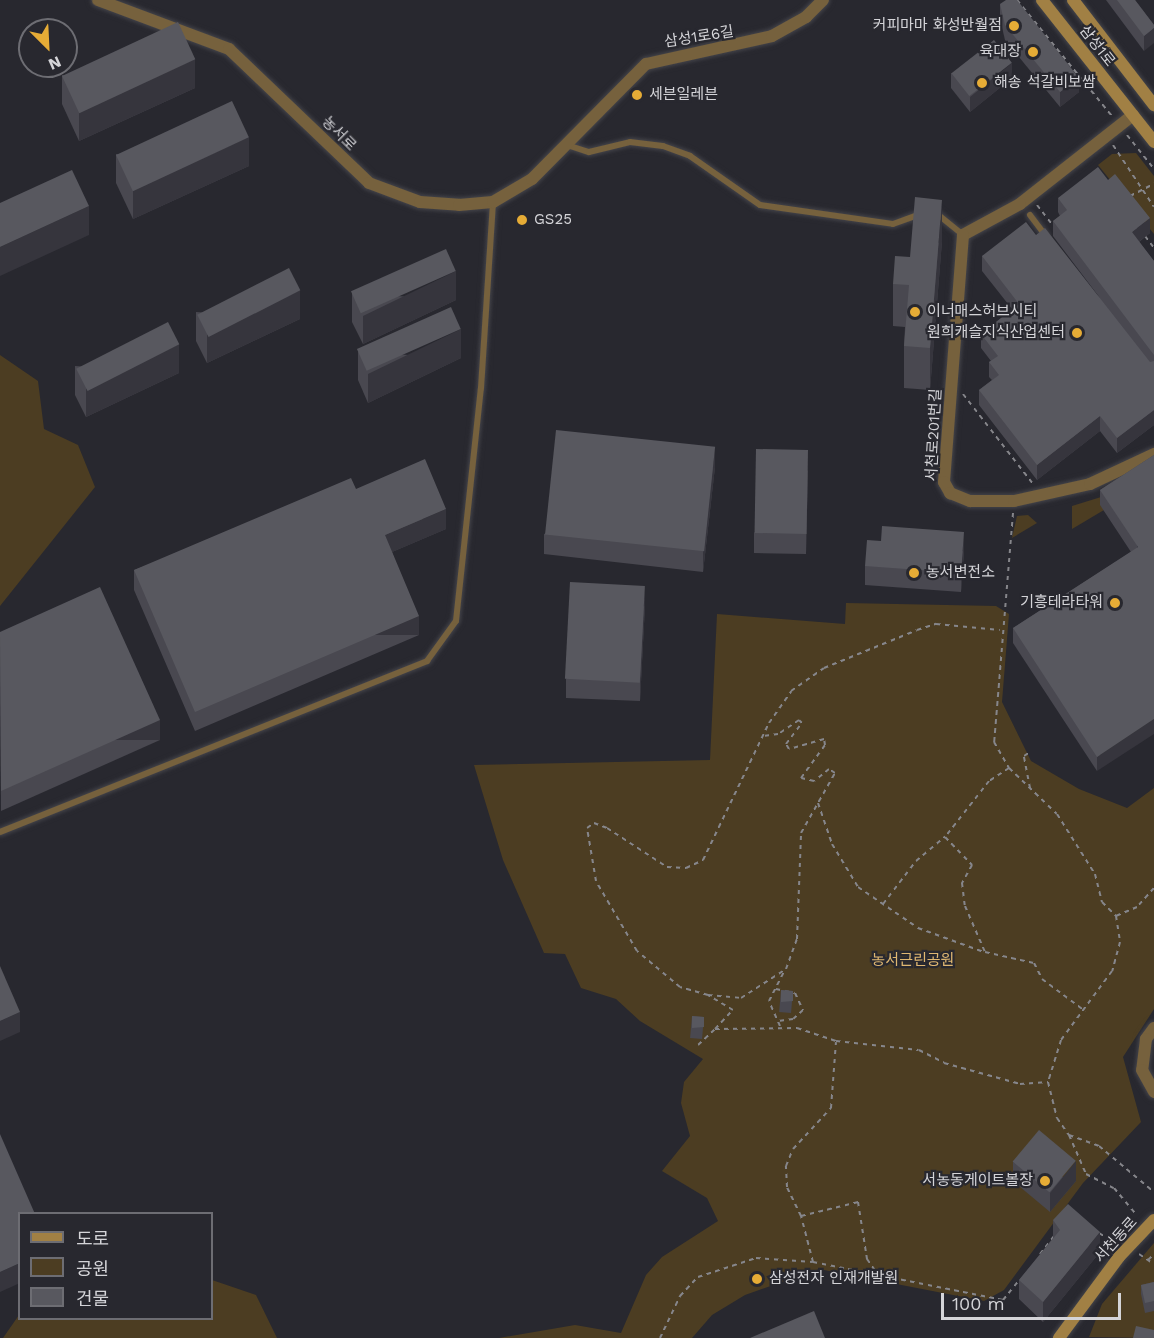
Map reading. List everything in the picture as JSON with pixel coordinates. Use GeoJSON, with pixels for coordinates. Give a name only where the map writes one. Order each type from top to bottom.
{"type":"FeatureCollection","features":[{"type":"Feature","properties":{"kind":"street","name":"농서로"},"geometry":{"type":"LineString","coordinates":[[98,0],[229,49],[369,183],[420,202],[493,202]]}},
{"type":"Feature","properties":{"kind":"street","name":"삼성1로6길"},"geometry":{"type":"LineString","coordinates":[[566,145],[631,74],[668,52],[752,43],[790,28],[824,0]]}},
{"type":"Feature","properties":{"kind":"street","name":"삼성1로"},"geometry":{"type":"LineString","coordinates":[[1042,0],[1154,142]]}},
{"type":"Feature","properties":{"kind":"street","name":"삼성1로"},"geometry":{"type":"LineString","coordinates":[[1072,0],[1154,105]]}},
{"type":"Feature","properties":{"kind":"street"},"geometry":{"type":"LineString","coordinates":[[963,235],[1020,204],[1133,115]]}},
{"type":"Feature","properties":{"kind":"street"},"geometry":{"type":"LineString","coordinates":[[493,202],[532,179],[566,145]]}},
{"type":"Feature","properties":{"kind":"street","name":"서천로201번길"},"geometry":{"type":"LineString","coordinates":[[963,235],[944,482],[950,494],[993,503],[1039,497],[1104,478],[1154,454]]}},
{"type":"Feature","properties":{"kind":"street"},"geometry":{"type":"LineString","coordinates":[[1154,1028],[1142,1054],[1142,1070],[1154,1092]]}},
{"type":"Feature","properties":{"kind":"street","name":"서천동로"},"geometry":{"type":"LineString","coordinates":[[1059,1338],[1126,1249],[1154,1220]]}},
{"type":"Feature","properties":{"kind":"lane"},"geometry":{"type":"LineString","coordinates":[[566,145],[589,152],[630,142],[663,146],[690,156],[760,205],[893,224],[926,212],[942,214],[963,235]]}},
{"type":"Feature","properties":{"kind":"lane"},"geometry":{"type":"LineString","coordinates":[[0,832],[427,661],[456,621],[481,388],[493,202]]}},
{"type":"Feature","properties":{"kind":"lane"},"geometry":{"type":"LineString","coordinates":[[1030,215],[1052,243]]}},
{"type":"Feature","properties":{"kind":"path"},"geometry":{"type":"LineString","coordinates":[[1017,0],[1154,169]]}},
{"type":"Feature","properties":{"kind":"path"},"geometry":{"type":"LineString","coordinates":[[1113,145],[1146,188],[1154,207]]}},
{"type":"Feature","properties":{"kind":"path"},"geometry":{"type":"LineString","coordinates":[[1127,197],[1154,183]]}},
{"type":"Feature","properties":{"kind":"path"},"geometry":{"type":"LineString","coordinates":[[1035,203],[1056,230]]}},
{"type":"Feature","properties":{"kind":"path"},"geometry":{"type":"LineString","coordinates":[[1139,229],[1154,248]]}},
{"type":"Feature","properties":{"kind":"path"},"geometry":{"type":"LineString","coordinates":[[959,389],[1034,486]]}},
{"type":"Feature","properties":{"kind":"path"},"geometry":{"type":"LineString","coordinates":[[1013,511],[1000,630],[994,742],[1009,768],[1057,814],[1095,874],[1102,902],[1116,916],[1120,942],[1112,971],[1085,1011],[1061,1040],[1048,1082],[1057,1118],[1069,1135],[1086,1174],[1114,1188],[1137,1215]]}},
{"type":"Feature","properties":{"kind":"path"},"geometry":{"type":"LineString","coordinates":[[786,969],[741,998],[708,995],[680,987],[637,951],[596,881],[588,828],[594,823],[607,828],[667,867],[686,868],[703,860],[762,736],[790,691],[824,668],[936,624],[1000,630]]}},
{"type":"Feature","properties":{"kind":"path"},"geometry":{"type":"LineString","coordinates":[[762,736],[778,734],[799,720],[789,749],[824,739],[801,778],[814,781],[829,768],[836,773],[801,833],[797,939],[786,969],[769,1001],[780,1027]]}},
{"type":"Feature","properties":{"kind":"path"},"geometry":{"type":"LineString","coordinates":[[1030,752],[1024,756],[1030,788]]}},
{"type":"Feature","properties":{"kind":"path"},"geometry":{"type":"LineString","coordinates":[[882,904],[916,861],[945,837],[989,780],[1009,768]]}},
{"type":"Feature","properties":{"kind":"path"},"geometry":{"type":"LineString","coordinates":[[818,803],[832,844],[858,887],[918,928],[985,952],[1034,963],[1042,979],[1085,1011]]}},
{"type":"Feature","properties":{"kind":"path"},"geometry":{"type":"LineString","coordinates":[[945,837],[972,865],[962,883],[965,906],[985,952]]}},
{"type":"Feature","properties":{"kind":"path"},"geometry":{"type":"LineString","coordinates":[[1116,916],[1137,907],[1154,888]]}},
{"type":"Feature","properties":{"kind":"path"},"geometry":{"type":"LineString","coordinates":[[776,988],[795,993],[803,1010],[793,1019],[778,1021]]}},
{"type":"Feature","properties":{"kind":"path"},"geometry":{"type":"LineString","coordinates":[[698,1045],[733,1010],[708,995]]}},
{"type":"Feature","properties":{"kind":"path"},"geometry":{"type":"LineString","coordinates":[[715,1029],[780,1027],[836,1041],[881,1041],[1020,1084],[1048,1082]]}},
{"type":"Feature","properties":{"kind":"path"},"geometry":{"type":"LineString","coordinates":[[813,1262],[801,1216],[787,1187],[786,1166],[793,1149],[831,1108],[836,1041]]}},
{"type":"Feature","properties":{"kind":"path"},"geometry":{"type":"LineString","coordinates":[[1069,1135],[1099,1146],[1141,1177],[1154,1192]]}},
{"type":"Feature","properties":{"kind":"path"},"geometry":{"type":"LineString","coordinates":[[801,1216],[858,1202],[867,1258],[878,1275]]}},
{"type":"Feature","properties":{"kind":"path"},"geometry":{"type":"LineString","coordinates":[[1090,1228],[1154,1264]]}},
{"type":"Feature","properties":{"kind":"path"},"geometry":{"type":"LineString","coordinates":[[1038,1256],[1059,1230]]}},
{"type":"Feature","properties":{"kind":"path"},"geometry":{"type":"LineString","coordinates":[[1148,1260],[1154,1254]]}},
{"type":"Feature","properties":{"kind":"path"},"geometry":{"type":"LineString","coordinates":[[660,1338],[680,1296],[698,1277],[756,1258],[813,1262],[1003,1300],[1024,1274]]}},
{"type":"Feature","properties":{"kind":"green space"},"geometry":{"type":"Polygon","coordinates":[[[1136,153],[1154,176],[1154,234],[1098,165],[1112,154],[1136,153]]]}},
{"type":"Feature","properties":{"kind":"green space"},"geometry":{"type":"Polygon","coordinates":[[[0,355],[38,381],[44,429],[78,445],[95,487],[0,606],[0,355]]]}},
{"type":"Feature","properties":{"kind":"green space"},"geometry":{"type":"Polygon","coordinates":[[[1114,493],[1104,510],[1072,529],[1072,506],[1114,493]]]}},
{"type":"Feature","properties":{"kind":"green space"},"geometry":{"type":"Polygon","coordinates":[[[1028,515],[1037,523],[1012,538],[1017,516],[1028,515]]]}},
{"type":"Feature","properties":{"kind":"green space","name":"농서근린공원"},"geometry":{"type":"Polygon","coordinates":[[[846,603],[996,606],[1009,614],[1002,702],[1031,761],[1079,789],[1127,808],[1154,788],[1154,1009],[1123,1057],[1141,1122],[1083,1183],[1004,1290],[984,1301],[819,1269],[745,1295],[712,1315],[692,1338],[499,1338],[575,1325],[621,1333],[646,1275],[662,1257],[718,1221],[707,1198],[662,1171],[690,1136],[681,1103],[684,1082],[703,1059],[640,1021],[616,999],[581,988],[565,954],[544,953],[503,860],[474,765],[710,760],[717,614],[845,624],[846,603]]]}},
{"type":"Feature","properties":{"kind":"green space"},"geometry":{"type":"Polygon","coordinates":[[[1154,1243],[1154,1338],[1089,1337],[1102,1304],[1154,1243]]]}},
{"type":"Feature","properties":{"kind":"green space"},"geometry":{"type":"Polygon","coordinates":[[[213,1280],[256,1295],[277,1338],[3,1338],[18,1316],[18,1320],[213,1320],[213,1280]]]}},
{"type":"Feature","properties":{"kind":"building"},"geometry":{"type":"Polygon","coordinates":[[[1006,0],[1017,0],[1079,78],[1060,92],[1005,25],[1000,4],[1006,0]]]}},
{"type":"Feature","properties":{"kind":"building"},"geometry":{"type":"Polygon","coordinates":[[[1117,0],[1135,0],[1154,28],[1144,36],[1117,0]]]}},
{"type":"Feature","properties":{"kind":"building"},"geometry":{"type":"Polygon","coordinates":[[[178,22],[195,59],[79,113],[63,78],[78,78],[78,69],[178,22]]]}},
{"type":"Feature","properties":{"kind":"building"},"geometry":{"type":"Polygon","coordinates":[[[994,40],[1012,63],[969,96],[951,73],[994,40]]]}},
{"type":"Feature","properties":{"kind":"building"},"geometry":{"type":"Polygon","coordinates":[[[232,101],[249,137],[133,191],[116,155],[232,101]]]}},
{"type":"Feature","properties":{"kind":"building"},"geometry":{"type":"Polygon","coordinates":[[[1098,167],[1108,180],[1115,174],[1150,218],[1132,232],[1154,261],[1154,355],[1053,221],[1067,210],[1058,198],[1098,167]]]}},
{"type":"Feature","properties":{"kind":"building"},"geometry":{"type":"Polygon","coordinates":[[[72,170],[89,206],[0,247],[0,203],[72,170]]]}},
{"type":"Feature","properties":{"kind":"building"},"geometry":{"type":"Polygon","coordinates":[[[915,197],[942,200],[930,348],[904,346],[909,285],[893,284],[895,256],[910,257],[915,197]]]}},
{"type":"Feature","properties":{"kind":"building","name":"원희캐슬지식산업센터"},"geometry":{"type":"Polygon","coordinates":[[[1026,222],[1036,235],[1045,228],[1150,362],[1154,361],[1154,410],[1117,438],[1100,416],[1037,465],[979,390],[999,375],[989,362],[998,356],[981,334],[1019,304],[982,256],[1026,222]]]}},
{"type":"Feature","properties":{"kind":"building"},"geometry":{"type":"Polygon","coordinates":[[[446,249],[456,271],[361,313],[351,291],[446,249]]]}},
{"type":"Feature","properties":{"kind":"building"},"geometry":{"type":"Polygon","coordinates":[[[289,268],[300,290],[209,337],[197,315],[289,268]]]}},
{"type":"Feature","properties":{"kind":"building"},"geometry":{"type":"Polygon","coordinates":[[[451,307],[461,329],[367,371],[357,349],[451,307]]]}},
{"type":"Feature","properties":{"kind":"building"},"geometry":{"type":"Polygon","coordinates":[[[168,322],[179,344],[88,391],[76,369],[168,322]]]}},
{"type":"Feature","properties":{"kind":"building"},"geometry":{"type":"Polygon","coordinates":[[[556,430],[715,447],[704,551],[545,534],[556,430]]]}},
{"type":"Feature","properties":{"kind":"building"},"geometry":{"type":"Polygon","coordinates":[[[756,449],[808,450],[807,534],[755,533],[756,449]]]}},
{"type":"Feature","properties":{"kind":"building","name":"기흥테라타워"},"geometry":{"type":"Polygon","coordinates":[[[1154,455],[1154,719],[1097,757],[1013,628],[1138,547],[1100,490],[1154,455]]]}},
{"type":"Feature","properties":{"kind":"building"},"geometry":{"type":"Polygon","coordinates":[[[425,459],[446,509],[385,535],[419,616],[195,712],[134,570],[351,478],[356,489],[425,459]]]}},
{"type":"Feature","properties":{"kind":"building"},"geometry":{"type":"Polygon","coordinates":[[[882,526],[964,532],[961,573],[865,566],[867,540],[881,541],[882,526]]]}},
{"type":"Feature","properties":{"kind":"building"},"geometry":{"type":"Polygon","coordinates":[[[570,582],[645,586],[640,683],[565,679],[570,582]]]}},
{"type":"Feature","properties":{"kind":"building"},"geometry":{"type":"Polygon","coordinates":[[[100,587],[160,720],[1,791],[0,632],[100,587]]]}},
{"type":"Feature","properties":{"kind":"building"},"geometry":{"type":"Polygon","coordinates":[[[0,966],[20,1012],[0,1021],[0,966]]]}},
{"type":"Feature","properties":{"kind":"building"},"geometry":{"type":"Polygon","coordinates":[[[781,990],[793,991],[793,1001],[781,1002],[781,990]]]}},
{"type":"Feature","properties":{"kind":"building"},"geometry":{"type":"Polygon","coordinates":[[[692,1016],[704,1017],[704,1027],[692,1028],[692,1016]]]}},
{"type":"Feature","properties":{"kind":"building"},"geometry":{"type":"Polygon","coordinates":[[[1039,1130],[1076,1161],[1049,1192],[1013,1161],[1039,1130]]]}},
{"type":"Feature","properties":{"kind":"building"},"geometry":{"type":"Polygon","coordinates":[[[0,1134],[34,1212],[18,1212],[18,1264],[0,1272],[0,1134]]]}},
{"type":"Feature","properties":{"kind":"building"},"geometry":{"type":"Polygon","coordinates":[[[1068,1204],[1100,1232],[1043,1302],[1019,1280],[1060,1230],[1053,1220],[1068,1204]]]}},
{"type":"Feature","properties":{"kind":"building"},"geometry":{"type":"Polygon","coordinates":[[[1154,1282],[1154,1301],[1145,1303],[1141,1285],[1154,1282]]]}},
{"type":"Feature","properties":{"kind":"building"},"geometry":{"type":"Polygon","coordinates":[[[814,1311],[825,1338],[750,1338],[814,1311]]]}},
{"type":"Feature","properties":{"kind":"building"},"geometry":{"type":"Polygon","coordinates":[[[1136,1326],[1154,1330],[1154,1338],[1133,1338],[1136,1326]]]}},
{"type":"Feature","properties":{"kind":"place","name":"커피마마 화성반월점"},"geometry":{"type":"Point","coordinates":[1014,26]}},
{"type":"Feature","properties":{"kind":"place","name":"육대장"},"geometry":{"type":"Point","coordinates":[1033,52]}},
{"type":"Feature","properties":{"kind":"place","name":"해송 석갈비보쌈"},"geometry":{"type":"Point","coordinates":[982,83]}},
{"type":"Feature","properties":{"kind":"place","name":"세븐일레븐"},"geometry":{"type":"Point","coordinates":[637,95]}},
{"type":"Feature","properties":{"kind":"place","name":"GS25"},"geometry":{"type":"Point","coordinates":[522,220]}},
{"type":"Feature","properties":{"kind":"place","name":"이너매스허브시티"},"geometry":{"type":"Point","coordinates":[915,312]}},
{"type":"Feature","properties":{"kind":"place","name":"원희캐슬지식산업센터"},"geometry":{"type":"Point","coordinates":[1077,333]}},
{"type":"Feature","properties":{"kind":"place","name":"농서변전소"},"geometry":{"type":"Point","coordinates":[914,573]}},
{"type":"Feature","properties":{"kind":"place","name":"기흥테라타워"},"geometry":{"type":"Point","coordinates":[1115,603]}},
{"type":"Feature","properties":{"kind":"place","name":"서농동게이트볼장"},"geometry":{"type":"Point","coordinates":[1045,1181]}},
{"type":"Feature","properties":{"kind":"place","name":"삼성전자 인재개발원"},"geometry":{"type":"Point","coordinates":[757,1279]}}]}
